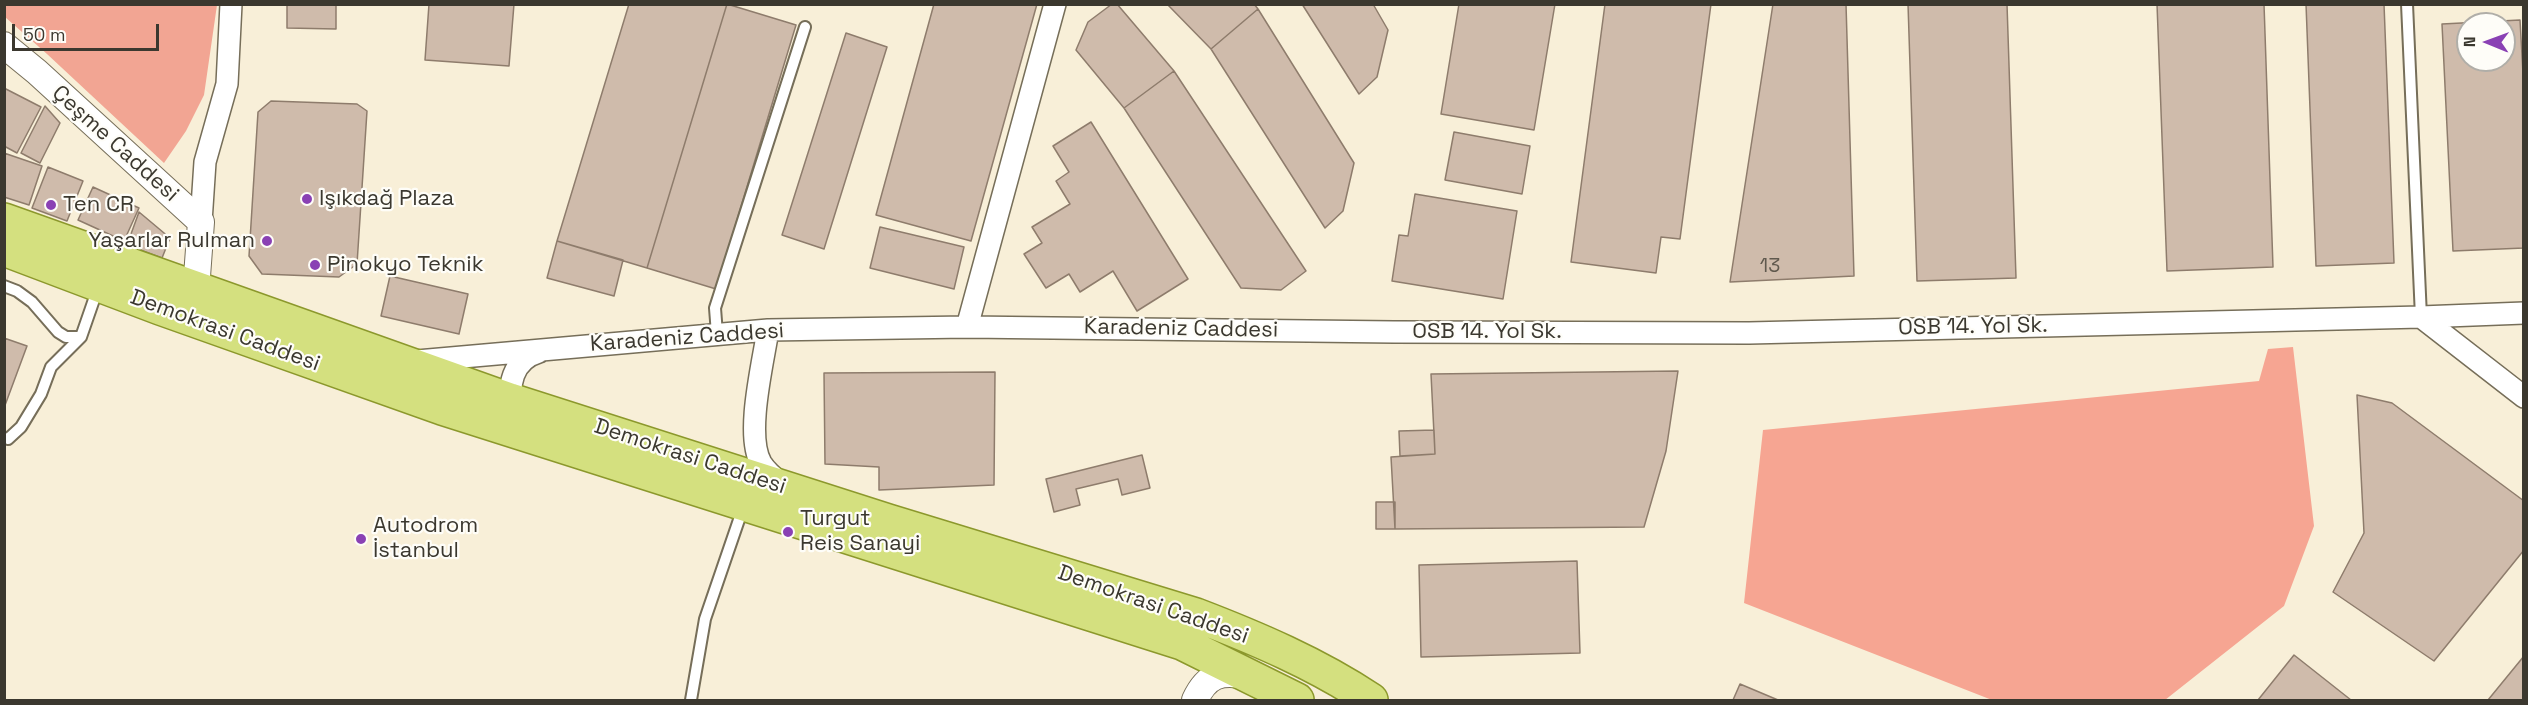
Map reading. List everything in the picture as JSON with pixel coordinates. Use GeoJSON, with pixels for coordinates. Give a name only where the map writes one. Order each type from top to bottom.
{"type":"FeatureCollection","features":[{"type":"Feature","properties":{"kind":"main road","name":"Demokrasi Caddesi"},"geometry":{"type":"LineString","coordinates":[[4,220],[510,400],[1196,615],[1270,646],[1371,700]]}},
{"type":"Feature","properties":{"kind":"main road","name":"Demokrasi Caddesi"},"geometry":{"type":"LineString","coordinates":[[4,249],[430,404],[1182,643],[1297,700]]}},
{"type":"Feature","properties":{"kind":"main road"},"geometry":{"type":"LineString","coordinates":[[1182,643],[1222,654],[1239,655],[1256,653],[1270,646]]}},
{"type":"Feature","properties":{"kind":"street"},"geometry":{"type":"LineString","coordinates":[[196,290],[205,162],[226,84],[231,4]]}},
{"type":"Feature","properties":{"kind":"street"},"geometry":{"type":"LineString","coordinates":[[967,327],[1055,4]]}},
{"type":"Feature","properties":{"kind":"street","name":"Çeşme Caddesi"},"geometry":{"type":"LineString","coordinates":[[4,45],[37,72],[201,222]]}},
{"type":"Feature","properties":{"kind":"street","name":"OSB 14. Yol Sk."},"geometry":{"type":"LineString","coordinates":[[1395,332],[1749,333],[2523,313]]}},
{"type":"Feature","properties":{"kind":"street"},"geometry":{"type":"LineString","coordinates":[[2421,317],[2523,397]]}},
{"type":"Feature","properties":{"kind":"street","name":"Karadeniz Caddesi"},"geometry":{"type":"LineString","coordinates":[[384,356],[416,361],[437,360],[768,330],[967,327],[1395,332]]}},
{"type":"Feature","properties":{"kind":"street"},"geometry":{"type":"LineString","coordinates":[[768,330],[754,424],[755,442],[760,462],[786,488]]}},
{"type":"Feature","properties":{"kind":"street","name":"Karadeniz Caddesi"},"geometry":{"type":"LineString","coordinates":[[510,400],[513,374],[519,363],[529,355],[551,348]]}},
{"type":"Feature","properties":{"kind":"street"},"geometry":{"type":"LineString","coordinates":[[510,400],[519,422],[542,438]]}},
{"type":"Feature","properties":{"kind":"street"},"geometry":{"type":"LineString","coordinates":[[1182,643],[1192,655],[1197,669],[1198,682],[1195,700]]}},
{"type":"Feature","properties":{"kind":"street"},"geometry":{"type":"LineString","coordinates":[[1195,700],[1201,688],[1211,678],[1224,674],[1251,677]]}},
{"type":"Feature","properties":{"kind":"lane"},"geometry":{"type":"LineString","coordinates":[[2407,4],[2421,317]]}},
{"type":"Feature","properties":{"kind":"lane"},"geometry":{"type":"LineString","coordinates":[[717,334],[715,308],[805,27]]}},
{"type":"Feature","properties":{"kind":"lane"},"geometry":{"type":"LineString","coordinates":[[4,438],[8,438],[21,427],[40,394],[51,367],[81,337],[99,285]]}},
{"type":"Feature","properties":{"kind":"lane"},"geometry":{"type":"LineString","coordinates":[[4,286],[17,291],[32,302],[58,332],[71,338],[81,337]]}},
{"type":"Feature","properties":{"kind":"lane"},"geometry":{"type":"LineString","coordinates":[[691,700],[705,619],[744,505]]}},
{"type":"Feature","properties":{"kind":"shaded area"},"geometry":{"type":"Polygon","coordinates":[[[5,4],[217,5],[204,95],[186,131],[164,163],[5,17],[5,4]]]}},
{"type":"Feature","properties":{"kind":"shaded area"},"geometry":{"type":"Polygon","coordinates":[[[2293,347],[2314,526],[2284,606],[2165,700],[1992,700],[1744,603],[1763,430],[2259,381],[2268,349],[2293,347]]]}},
{"type":"Feature","properties":{"kind":"building"},"geometry":{"type":"Polygon","coordinates":[[[287,4],[336,4],[336,29],[287,28],[287,4]]]}},
{"type":"Feature","properties":{"kind":"building"},"geometry":{"type":"Polygon","coordinates":[[[429,4],[514,4],[509,66],[425,60],[429,4]]]}},
{"type":"Feature","properties":{"kind":"building"},"geometry":{"type":"Polygon","coordinates":[[[629,4],[727,4],[647,268],[557,241],[629,4]]]}},
{"type":"Feature","properties":{"kind":"building"},"geometry":{"type":"Polygon","coordinates":[[[727,4],[796,25],[716,289],[647,268],[727,4]]]}},
{"type":"Feature","properties":{"kind":"building"},"geometry":{"type":"Polygon","coordinates":[[[934,4],[1037,4],[971,241],[876,215],[934,4]]]}},
{"type":"Feature","properties":{"kind":"building"},"geometry":{"type":"Polygon","coordinates":[[[1112,4],[1117,4],[1174,71],[1124,108],[1076,50],[1088,22],[1112,4]]]}},
{"type":"Feature","properties":{"kind":"building"},"geometry":{"type":"Polygon","coordinates":[[[1167,4],[1254,4],[1258,9],[1211,49],[1167,4]]]}},
{"type":"Feature","properties":{"kind":"building"},"geometry":{"type":"Polygon","coordinates":[[[1302,4],[1373,4],[1388,30],[1377,77],[1359,94],[1302,4]]]}},
{"type":"Feature","properties":{"kind":"building"},"geometry":{"type":"Polygon","coordinates":[[[1459,4],[1555,4],[1534,130],[1441,114],[1459,4]]]}},
{"type":"Feature","properties":{"kind":"building"},"geometry":{"type":"Polygon","coordinates":[[[1605,4],[1711,4],[1680,239],[1661,237],[1656,273],[1571,262],[1605,4]]]}},
{"type":"Feature","properties":{"kind":"building"},"geometry":{"type":"Polygon","coordinates":[[[1773,4],[1846,4],[1854,276],[1730,282],[1773,4]]]}},
{"type":"Feature","properties":{"kind":"building"},"geometry":{"type":"Polygon","coordinates":[[[1908,4],[2007,4],[2016,278],[1917,281],[1908,4]]]}},
{"type":"Feature","properties":{"kind":"building"},"geometry":{"type":"Polygon","coordinates":[[[2157,4],[2264,4],[2273,267],[2167,271],[2157,4]]]}},
{"type":"Feature","properties":{"kind":"building"},"geometry":{"type":"Polygon","coordinates":[[[2306,4],[2384,4],[2394,263],[2316,266],[2306,4]]]}},
{"type":"Feature","properties":{"kind":"building"},"geometry":{"type":"Polygon","coordinates":[[[1258,9],[1354,163],[1343,211],[1325,228],[1211,49],[1258,9]]]}},
{"type":"Feature","properties":{"kind":"building"},"geometry":{"type":"Polygon","coordinates":[[[2516,20],[2520,20],[2524,91],[2524,248],[2453,251],[2442,24],[2456,23],[2456,72],[2516,72],[2516,20]]]}},
{"type":"Feature","properties":{"kind":"building"},"geometry":{"type":"Polygon","coordinates":[[[846,33],[887,47],[824,249],[782,235],[846,33]]]}},
{"type":"Feature","properties":{"kind":"building"},"geometry":{"type":"Polygon","coordinates":[[[1174,71],[1306,271],[1281,290],[1241,288],[1124,108],[1174,71]]]}},
{"type":"Feature","properties":{"kind":"building"},"geometry":{"type":"Polygon","coordinates":[[[4,88],[41,107],[17,153],[4,146],[4,88]]]}},
{"type":"Feature","properties":{"kind":"building","name":"Işıkdağ Plaza"},"geometry":{"type":"Polygon","coordinates":[[[271,101],[357,104],[367,111],[357,264],[339,277],[262,274],[249,256],[258,112],[271,101]]]}},
{"type":"Feature","properties":{"kind":"building"},"geometry":{"type":"Polygon","coordinates":[[[45,106],[60,123],[40,163],[21,153],[45,106]]]}},
{"type":"Feature","properties":{"kind":"building"},"geometry":{"type":"Polygon","coordinates":[[[1091,122],[1188,279],[1137,311],[1113,271],[1080,292],[1069,274],[1046,288],[1024,254],[1042,243],[1032,227],[1070,204],[1056,181],[1069,172],[1053,146],[1091,122]]]}},
{"type":"Feature","properties":{"kind":"building"},"geometry":{"type":"Polygon","coordinates":[[[1454,132],[1530,146],[1522,194],[1445,180],[1454,132]]]}},
{"type":"Feature","properties":{"kind":"building"},"geometry":{"type":"Polygon","coordinates":[[[4,153],[42,166],[29,205],[4,197],[4,153]]]}},
{"type":"Feature","properties":{"kind":"building"},"geometry":{"type":"Polygon","coordinates":[[[48,167],[83,181],[67,221],[32,208],[48,167]]]}},
{"type":"Feature","properties":{"kind":"building"},"geometry":{"type":"Polygon","coordinates":[[[93,187],[139,208],[124,241],[78,220],[93,187]]]}},
{"type":"Feature","properties":{"kind":"building"},"geometry":{"type":"Polygon","coordinates":[[[1415,194],[1517,211],[1503,299],[1392,281],[1399,235],[1408,236],[1415,194]]]}},
{"type":"Feature","properties":{"kind":"building"},"geometry":{"type":"Polygon","coordinates":[[[139,212],[170,238],[162,258],[127,245],[139,212]]]}},
{"type":"Feature","properties":{"kind":"building"},"geometry":{"type":"Polygon","coordinates":[[[880,227],[964,247],[954,289],[870,268],[880,227]]]}},
{"type":"Feature","properties":{"kind":"building"},"geometry":{"type":"Polygon","coordinates":[[[557,241],[623,260],[614,296],[547,278],[557,241]]]}},
{"type":"Feature","properties":{"kind":"building"},"geometry":{"type":"Polygon","coordinates":[[[390,276],[468,294],[459,334],[381,316],[390,276]]]}},
{"type":"Feature","properties":{"kind":"building"},"geometry":{"type":"Polygon","coordinates":[[[4,338],[27,346],[4,408],[4,338]]]}},
{"type":"Feature","properties":{"kind":"building"},"geometry":{"type":"Polygon","coordinates":[[[1678,371],[1666,451],[1644,527],[1395,529],[1391,457],[1435,454],[1431,374],[1678,371]]]}},
{"type":"Feature","properties":{"kind":"building"},"geometry":{"type":"Polygon","coordinates":[[[995,372],[994,485],[879,490],[879,467],[825,464],[824,373],[995,372]]]}},
{"type":"Feature","properties":{"kind":"building"},"geometry":{"type":"Polygon","coordinates":[[[2357,395],[2392,403],[2524,501],[2524,550],[2434,661],[2333,592],[2364,533],[2357,395]]]}},
{"type":"Feature","properties":{"kind":"building"},"geometry":{"type":"Polygon","coordinates":[[[1434,430],[1435,454],[1400,456],[1399,431],[1434,430]]]}},
{"type":"Feature","properties":{"kind":"building"},"geometry":{"type":"Polygon","coordinates":[[[1142,455],[1150,488],[1122,495],[1118,479],[1076,489],[1080,505],[1054,512],[1046,479],[1142,455]]]}},
{"type":"Feature","properties":{"kind":"building"},"geometry":{"type":"Polygon","coordinates":[[[1376,502],[1395,502],[1395,529],[1376,529],[1376,502]]]}},
{"type":"Feature","properties":{"kind":"building"},"geometry":{"type":"Polygon","coordinates":[[[1577,561],[1580,653],[1421,657],[1419,565],[1577,561]]]}},
{"type":"Feature","properties":{"kind":"building"},"geometry":{"type":"Polygon","coordinates":[[[2294,655],[2351,700],[2258,700],[2294,655]]]}},
{"type":"Feature","properties":{"kind":"building"},"geometry":{"type":"Polygon","coordinates":[[[2524,656],[2524,700],[2488,700],[2524,656]]]}},
{"type":"Feature","properties":{"kind":"building"},"geometry":{"type":"Polygon","coordinates":[[[1740,684],[1778,700],[1733,700],[1740,684]]]}},
{"type":"Feature","properties":{"kind":"place","name":"Işıkdağ Plaza"},"geometry":{"type":"Point","coordinates":[307,199]}},
{"type":"Feature","properties":{"kind":"place","name":"Ten CR"},"geometry":{"type":"Point","coordinates":[51,205]}},
{"type":"Feature","properties":{"kind":"place","name":"Yaşarlar Rulman"},"geometry":{"type":"Point","coordinates":[267,241]}},
{"type":"Feature","properties":{"kind":"place","name":"Pinokyo Teknik"},"geometry":{"type":"Point","coordinates":[315,265]}},
{"type":"Feature","properties":{"kind":"place","name":"Turgut Reis Sanayi"},"geometry":{"type":"Point","coordinates":[788,532]}},
{"type":"Feature","properties":{"kind":"place","name":"Autodrom İstanbul"},"geometry":{"type":"Point","coordinates":[361,539]}}]}
